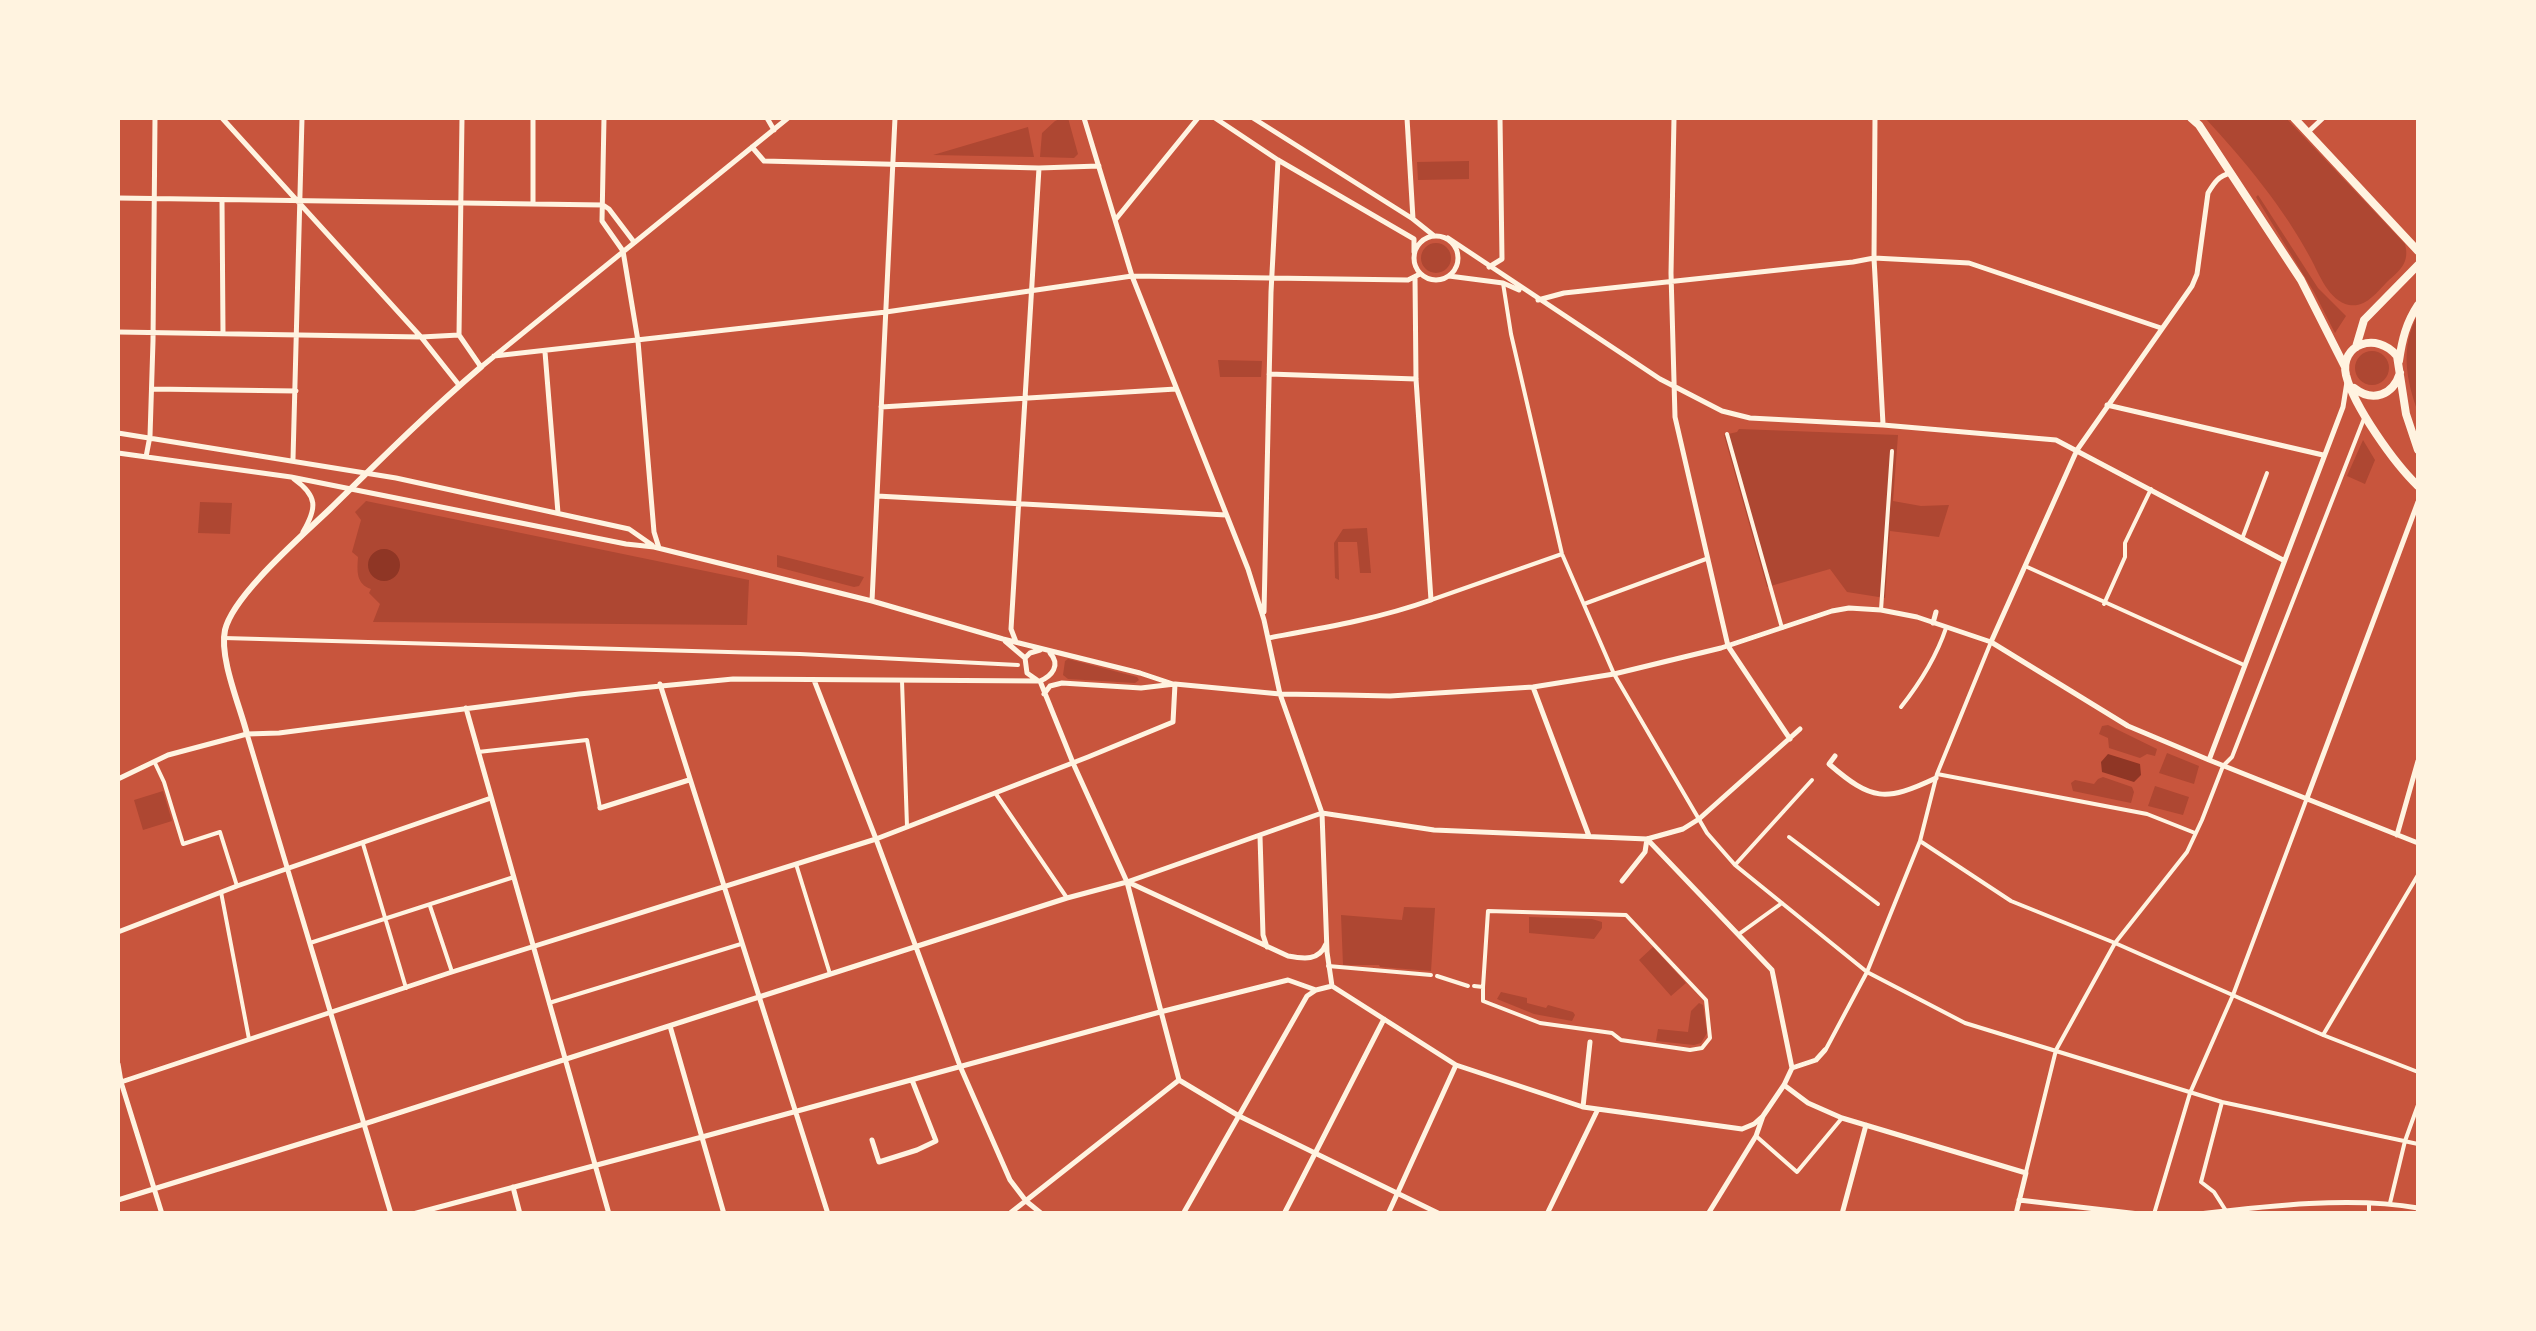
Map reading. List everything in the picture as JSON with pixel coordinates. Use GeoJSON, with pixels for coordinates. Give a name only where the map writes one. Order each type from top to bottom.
{"type":"FeatureCollection","features":[{"type":"Feature","properties":{"kind":"main road"},"geometry":{"type":"LineString","coordinates":[[2191,118],[2232,173],[2301,280],[2366,416],[2418,486]]}},
{"type":"Feature","properties":{"kind":"main road"},"geometry":{"type":"LineString","coordinates":[[2294,118],[2418,251]]}},
{"type":"Feature","properties":{"kind":"main road"},"geometry":{"type":"LineString","coordinates":[[2345,367],[2364,320],[2418,265]]}},
{"type":"Feature","properties":{"kind":"main road"},"geometry":{"type":"LineString","coordinates":[[2418,305],[2403,335],[2400,366],[2406,414],[2418,450]]}},
{"type":"Feature","properties":{"kind":"main road"},"geometry":{"type":"LineString","coordinates":[[2349,382],[2362,394],[2374,397],[2392,389],[2400,366],[2391,348],[2382,344],[2372,342],[2356,347]]}},
{"type":"Feature","properties":{"kind":"main road"},"geometry":{"type":"LineString","coordinates":[[2366,416],[2374,397]]}},
{"type":"Feature","properties":{"kind":"street"},"geometry":{"type":"LineString","coordinates":[[146,457],[154,332],[155,118]]}},
{"type":"Feature","properties":{"kind":"street"},"geometry":{"type":"LineString","coordinates":[[222,118],[421,337],[459,386]]}},
{"type":"Feature","properties":{"kind":"street"},"geometry":{"type":"LineString","coordinates":[[294,460],[302,118]]}},
{"type":"Feature","properties":{"kind":"street"},"geometry":{"type":"LineString","coordinates":[[462,118],[459,336],[481,368]]}},
{"type":"Feature","properties":{"kind":"street"},"geometry":{"type":"LineString","coordinates":[[533,118],[533,204]]}},
{"type":"Feature","properties":{"kind":"street"},"geometry":{"type":"LineString","coordinates":[[604,118],[602,220],[622,252],[638,341],[657,547]]}},
{"type":"Feature","properties":{"kind":"street"},"geometry":{"type":"LineString","coordinates":[[766,118],[774,130]]}},
{"type":"Feature","properties":{"kind":"street"},"geometry":{"type":"LineString","coordinates":[[391,1214],[227,662],[224,638],[229,620],[246,594],[299,539],[459,386],[788,118]]}},
{"type":"Feature","properties":{"kind":"street"},"geometry":{"type":"LineString","coordinates":[[872,601],[895,118]]}},
{"type":"Feature","properties":{"kind":"street"},"geometry":{"type":"LineString","coordinates":[[1084,118],[1132,276],[1248,569],[1280,694],[1322,813],[1332,986],[1456,1065],[1583,1107],[1742,1129],[1754,1124],[1784,1086],[1792,1068],[1772,970],[1648,839]]}},
{"type":"Feature","properties":{"kind":"street"},"geometry":{"type":"LineString","coordinates":[[1116,220],[1198,118]]}},
{"type":"Feature","properties":{"kind":"street"},"geometry":{"type":"LineString","coordinates":[[1215,118],[1414,240],[1418,275],[1416,379],[1431,600]]}},
{"type":"Feature","properties":{"kind":"street"},"geometry":{"type":"LineString","coordinates":[[1252,118],[1413,218],[1433,235],[1448,238],[1673,388],[1722,411],[1750,418],[1883,425],[2063,442],[2283,560]]}},
{"type":"Feature","properties":{"kind":"street"},"geometry":{"type":"LineString","coordinates":[[1408,118],[1413,218]]}},
{"type":"Feature","properties":{"kind":"street"},"geometry":{"type":"LineString","coordinates":[[1490,267],[1502,259],[1500,118]]}},
{"type":"Feature","properties":{"kind":"street"},"geometry":{"type":"LineString","coordinates":[[1674,118],[1674,417],[1728,646],[1790,738]]}},
{"type":"Feature","properties":{"kind":"street"},"geometry":{"type":"LineString","coordinates":[[1875,118],[1874,258],[1883,425]]}},
{"type":"Feature","properties":{"kind":"street"},"geometry":{"type":"LineString","coordinates":[[2306,133],[2323,118]]}},
{"type":"Feature","properties":{"kind":"street"},"geometry":{"type":"LineString","coordinates":[[752,147],[764,161],[1099,166]]}},
{"type":"Feature","properties":{"kind":"street"},"geometry":{"type":"LineString","coordinates":[[1264,620],[1278,160]]}},
{"type":"Feature","properties":{"kind":"street"},"geometry":{"type":"LineString","coordinates":[[1016,642],[1011,629],[1039,168]]}},
{"type":"Feature","properties":{"kind":"street"},"geometry":{"type":"LineString","coordinates":[[1792,1068],[1816,1060],[1825,1050],[1867,972],[1887,910],[1920,841],[1937,776],[2024,566],[2077,450],[2192,286],[2208,193],[2220,178],[2232,173]]}},
{"type":"Feature","properties":{"kind":"street"},"geometry":{"type":"LineString","coordinates":[[118,198],[602,205],[634,242]]}},
{"type":"Feature","properties":{"kind":"street"},"geometry":{"type":"LineString","coordinates":[[222,200],[223,333]]}},
{"type":"Feature","properties":{"kind":"street"},"geometry":{"type":"LineString","coordinates":[[1414,252],[1421,241],[1433,235]]}},
{"type":"Feature","properties":{"kind":"street"},"geometry":{"type":"LineString","coordinates":[[1448,238],[1458,254],[1456,269],[1448,276]]}},
{"type":"Feature","properties":{"kind":"street"},"geometry":{"type":"LineString","coordinates":[[494,356],[886,312],[1132,276],[1408,280],[1418,275],[1433,280],[1448,276],[1502,283],[1536,298],[1874,258],[1969,263],[2161,328]]}},
{"type":"Feature","properties":{"kind":"street"},"geometry":{"type":"LineString","coordinates":[[1502,283],[1562,554],[1614,674],[1699,819],[1735,865],[1867,972],[1979,1031],[2056,1050],[2222,1102],[2418,1144]]}},
{"type":"Feature","properties":{"kind":"street"},"geometry":{"type":"LineString","coordinates":[[118,332],[459,336]]}},
{"type":"Feature","properties":{"kind":"street"},"geometry":{"type":"LineString","coordinates":[[545,351],[558,513]]}},
{"type":"Feature","properties":{"kind":"street"},"geometry":{"type":"LineString","coordinates":[[1269,374],[1416,379]]}},
{"type":"Feature","properties":{"kind":"street"},"geometry":{"type":"LineString","coordinates":[[2208,760],[2343,408],[2349,382]]}},
{"type":"Feature","properties":{"kind":"street"},"geometry":{"type":"LineString","coordinates":[[881,407],[1176,389]]}},
{"type":"Feature","properties":{"kind":"street"},"geometry":{"type":"LineString","coordinates":[[152,390],[296,391]]}},
{"type":"Feature","properties":{"kind":"street"},"geometry":{"type":"LineString","coordinates":[[2108,405],[2324,454]]}},
{"type":"Feature","properties":{"kind":"street"},"geometry":{"type":"LineString","coordinates":[[2016,1214],[2056,1050],[2114,942],[2196,834],[2223,766],[2232,756],[2366,416]]}},
{"type":"Feature","properties":{"kind":"street"},"geometry":{"type":"LineString","coordinates":[[118,433],[366,473],[630,528],[657,547]]}},
{"type":"Feature","properties":{"kind":"street"},"geometry":{"type":"LineString","coordinates":[[1726,434],[1782,628]]}},
{"type":"Feature","properties":{"kind":"street"},"geometry":{"type":"LineString","coordinates":[[1881,610],[1892,451]]}},
{"type":"Feature","properties":{"kind":"street"},"geometry":{"type":"LineString","coordinates":[[118,454],[291,477],[657,547],[1175,684],[1280,694],[1390,696],[1533,686],[1614,674],[1728,646],[1832,611],[1881,610],[1917,617],[1991,642],[2128,726],[2418,843]]}},
{"type":"Feature","properties":{"kind":"street"},"geometry":{"type":"LineString","coordinates":[[2242,539],[2267,473]]}},
{"type":"Feature","properties":{"kind":"street"},"geometry":{"type":"LineString","coordinates":[[291,477],[307,488],[313,502],[312,516],[299,539]]}},
{"type":"Feature","properties":{"kind":"street"},"geometry":{"type":"LineString","coordinates":[[2104,604],[2125,557],[2125,543],[2151,489]]}},
{"type":"Feature","properties":{"kind":"street"},"geometry":{"type":"LineString","coordinates":[[877,496],[1226,516]]}},
{"type":"Feature","properties":{"kind":"street"},"geometry":{"type":"LineString","coordinates":[[2154,1214],[2190,1093],[2233,994],[2418,505]]}},
{"type":"Feature","properties":{"kind":"street"},"geometry":{"type":"LineString","coordinates":[[1268,638],[1394,613],[1562,554]]}},
{"type":"Feature","properties":{"kind":"street"},"geometry":{"type":"LineString","coordinates":[[1584,604],[1707,559]]}},
{"type":"Feature","properties":{"kind":"street"},"geometry":{"type":"LineString","coordinates":[[2024,566],[2245,666]]}},
{"type":"Feature","properties":{"kind":"street"},"geometry":{"type":"LineString","coordinates":[[1933,623],[1936,612]]}},
{"type":"Feature","properties":{"kind":"street"},"geometry":{"type":"LineString","coordinates":[[1901,707],[1930,665],[1946,628]]}},
{"type":"Feature","properties":{"kind":"street"},"geometry":{"type":"LineString","coordinates":[[224,638],[1018,664]]}},
{"type":"Feature","properties":{"kind":"street"},"geometry":{"type":"LineString","coordinates":[[1003,639],[1025,658],[1027,673],[1040,681],[1127,882],[1179,1080],[1239,1116],[1440,1214]]}},
{"type":"Feature","properties":{"kind":"street"},"geometry":{"type":"LineString","coordinates":[[1025,658],[1042,649]]}},
{"type":"Feature","properties":{"kind":"street"},"geometry":{"type":"LineString","coordinates":[[118,780],[153,760],[247,734],[660,684],[733,679],[1040,681],[1049,678],[1055,666],[1053,657],[1042,649]]}},
{"type":"Feature","properties":{"kind":"street"},"geometry":{"type":"LineString","coordinates":[[814,680],[960,1066],[1010,1180],[1042,1214]]}},
{"type":"Feature","properties":{"kind":"street"},"geometry":{"type":"LineString","coordinates":[[902,681],[907,826]]}},
{"type":"Feature","properties":{"kind":"street"},"geometry":{"type":"LineString","coordinates":[[1044,694],[1058,683],[1141,688],[1175,684]]}},
{"type":"Feature","properties":{"kind":"street"},"geometry":{"type":"LineString","coordinates":[[660,684],[828,1214]]}},
{"type":"Feature","properties":{"kind":"street"},"geometry":{"type":"LineString","coordinates":[[119,1082],[876,839],[996,794],[1173,722],[1175,684]]}},
{"type":"Feature","properties":{"kind":"street"},"geometry":{"type":"LineString","coordinates":[[1533,686],[1589,836]]}},
{"type":"Feature","properties":{"kind":"street"},"geometry":{"type":"LineString","coordinates":[[466,708],[609,1214]]}},
{"type":"Feature","properties":{"kind":"street"},"geometry":{"type":"LineString","coordinates":[[118,1200],[1127,882],[1322,813],[1434,830],[1648,839],[1684,829],[1800,729]]}},
{"type":"Feature","properties":{"kind":"street"},"geometry":{"type":"LineString","coordinates":[[478,752],[587,740],[600,808],[689,780]]}},
{"type":"Feature","properties":{"kind":"street"},"geometry":{"type":"LineString","coordinates":[[1835,756],[1828,764],[1872,794],[1896,794],[1937,776],[2147,814],[2196,834]]}},
{"type":"Feature","properties":{"kind":"street"},"geometry":{"type":"LineString","coordinates":[[153,760],[184,844],[220,832],[236,886]]}},
{"type":"Feature","properties":{"kind":"street"},"geometry":{"type":"LineString","coordinates":[[2397,834],[2418,760]]}},
{"type":"Feature","properties":{"kind":"street"},"geometry":{"type":"LineString","coordinates":[[1735,865],[1812,780]]}},
{"type":"Feature","properties":{"kind":"street"},"geometry":{"type":"LineString","coordinates":[[996,794],[1067,898]]}},
{"type":"Feature","properties":{"kind":"street"},"geometry":{"type":"LineString","coordinates":[[118,932],[236,886],[491,798]]}},
{"type":"Feature","properties":{"kind":"street"},"geometry":{"type":"LineString","coordinates":[[1260,834],[1263,935],[1267,947]]}},
{"type":"Feature","properties":{"kind":"street"},"geometry":{"type":"LineString","coordinates":[[1789,837],[1878,904]]}},
{"type":"Feature","properties":{"kind":"street"},"geometry":{"type":"LineString","coordinates":[[1622,881],[1645,852],[1648,839]]}},
{"type":"Feature","properties":{"kind":"street"},"geometry":{"type":"LineString","coordinates":[[1920,841],[2012,901],[2418,1072]]}},
{"type":"Feature","properties":{"kind":"street"},"geometry":{"type":"LineString","coordinates":[[363,842],[406,988]]}},
{"type":"Feature","properties":{"kind":"street"},"geometry":{"type":"LineString","coordinates":[[796,864],[830,974]]}},
{"type":"Feature","properties":{"kind":"street"},"geometry":{"type":"LineString","coordinates":[[2323,1034],[2418,875]]}},
{"type":"Feature","properties":{"kind":"street"},"geometry":{"type":"LineString","coordinates":[[310,943],[514,877]]}},
{"type":"Feature","properties":{"kind":"street"},"geometry":{"type":"LineString","coordinates":[[1127,882],[1288,956],[1314,958],[1323,952],[1327,942]]}},
{"type":"Feature","properties":{"kind":"street"},"geometry":{"type":"LineString","coordinates":[[220,892],[249,1039]]}},
{"type":"Feature","properties":{"kind":"street"},"geometry":{"type":"LineString","coordinates":[[1739,934],[1782,903]]}},
{"type":"Feature","properties":{"kind":"street"},"geometry":{"type":"LineString","coordinates":[[430,905],[452,972]]}},
{"type":"Feature","properties":{"kind":"street"},"geometry":{"type":"LineString","coordinates":[[1488,910],[1626,915],[1706,1000],[1710,1038],[1702,1048],[1690,1050],[1540,1023],[1482,1001],[1483,987],[1488,910]]}},
{"type":"Feature","properties":{"kind":"street"},"geometry":{"type":"LineString","coordinates":[[550,1003],[743,943]]}},
{"type":"Feature","properties":{"kind":"street"},"geometry":{"type":"LineString","coordinates":[[1328,966],[1434,975],[1483,987]]}},
{"type":"Feature","properties":{"kind":"street"},"geometry":{"type":"LineString","coordinates":[[413,1214],[1288,980],[1316,990]]}},
{"type":"Feature","properties":{"kind":"street"},"geometry":{"type":"LineString","coordinates":[[1183,1214],[1303,1002],[1316,990],[1332,986]]}},
{"type":"Feature","properties":{"kind":"street"},"geometry":{"type":"LineString","coordinates":[[1284,1214],[1384,1019]]}},
{"type":"Feature","properties":{"kind":"street"},"geometry":{"type":"LineString","coordinates":[[670,1026],[724,1214]]}},
{"type":"Feature","properties":{"kind":"street"},"geometry":{"type":"LineString","coordinates":[[1583,1107],[1590,1042]]}},
{"type":"Feature","properties":{"kind":"street"},"geometry":{"type":"LineString","coordinates":[[118,1064],[119,1082],[162,1214]]}},
{"type":"Feature","properties":{"kind":"street"},"geometry":{"type":"LineString","coordinates":[[1388,1214],[1456,1065]]}},
{"type":"Feature","properties":{"kind":"street"},"geometry":{"type":"LineString","coordinates":[[872,1140],[879,1162],[936,1141],[912,1080]]}},
{"type":"Feature","properties":{"kind":"street"},"geometry":{"type":"LineString","coordinates":[[1010,1214],[1179,1080]]}},
{"type":"Feature","properties":{"kind":"street"},"geometry":{"type":"LineString","coordinates":[[1784,1086],[1808,1103],[1842,1118],[2026,1172]]}},
{"type":"Feature","properties":{"kind":"street"},"geometry":{"type":"LineString","coordinates":[[2222,1102],[2200,1182],[2214,1192],[2227,1212]]}},
{"type":"Feature","properties":{"kind":"street"},"geometry":{"type":"LineString","coordinates":[[2390,1203],[2404,1141],[2418,1105]]}},
{"type":"Feature","properties":{"kind":"street"},"geometry":{"type":"LineString","coordinates":[[1546,1214],[1598,1109]]}},
{"type":"Feature","properties":{"kind":"street"},"geometry":{"type":"LineString","coordinates":[[1708,1214],[1756,1136],[1763,1116]]}},
{"type":"Feature","properties":{"kind":"street"},"geometry":{"type":"LineString","coordinates":[[1756,1136],[1798,1172],[1842,1118]]}},
{"type":"Feature","properties":{"kind":"street"},"geometry":{"type":"LineString","coordinates":[[1842,1214],[1866,1126]]}},
{"type":"Feature","properties":{"kind":"street"},"geometry":{"type":"LineString","coordinates":[[513,1187],[520,1214]]}},
{"type":"Feature","properties":{"kind":"street"},"geometry":{"type":"LineString","coordinates":[[2020,1200],[2139,1214]]}},
{"type":"Feature","properties":{"kind":"street"},"geometry":{"type":"LineString","coordinates":[[2369,1203],[2369,1214]]}},
{"type":"Feature","properties":{"kind":"street"},"geometry":{"type":"LineString","coordinates":[[2199,1214],[2266,1206],[2369,1203],[2418,1208]]}},
{"type":"Feature","properties":{"kind":"shaded area"},"geometry":{"type":"Polygon","coordinates":[[[1068,118],[1078,154],[1074,158],[1040,157],[1042,133],[1068,118]]]}},
{"type":"Feature","properties":{"kind":"shaded area"},"geometry":{"type":"Polygon","coordinates":[[[2205,118],[2286,118],[2405,244],[2406,256],[2400,270],[2361,304],[2349,305],[2336,298],[2276,203],[2205,118]]]}},
{"type":"Feature","properties":{"kind":"shaded area"},"geometry":{"type":"Polygon","coordinates":[[[1028,127],[1034,157],[933,155],[1028,127]]]}},
{"type":"Feature","properties":{"kind":"shaded area"},"geometry":{"type":"Polygon","coordinates":[[[1469,161],[1469,179],[1418,180],[1417,162],[1469,161]]]}},
{"type":"Feature","properties":{"kind":"shaded area"},"geometry":{"type":"Polygon","coordinates":[[[2256,197],[2318,288],[2346,316],[2335,333],[2256,197]]]}},
{"type":"Feature","properties":{"kind":"shaded area"},"geometry":{"type":"Polygon","coordinates":[[[1436,243],[1446,248],[1451,258],[1446,268],[1436,273],[1426,268],[1421,258],[1426,248],[1436,243]]]}},
{"type":"Feature","properties":{"kind":"shaded area"},"geometry":{"type":"Polygon","coordinates":[[[2418,315],[2418,412],[2410,388],[2407,351],[2418,315]]]}},
{"type":"Feature","properties":{"kind":"shaded area"},"geometry":{"type":"Polygon","coordinates":[[[2372,351],[2384,356],[2389,368],[2384,380],[2372,385],[2360,380],[2355,368],[2360,356],[2372,351]]]}},
{"type":"Feature","properties":{"kind":"shaded area"},"geometry":{"type":"Polygon","coordinates":[[[1218,360],[1262,361],[1261,377],[1220,377],[1218,360]]]}},
{"type":"Feature","properties":{"kind":"shaded area"},"geometry":{"type":"Polygon","coordinates":[[[1739,429],[1898,435],[1893,501],[1949,505],[1939,537],[1890,531],[1885,598],[1847,592],[1830,569],[1767,587],[1724,435],[1739,429]]]}},
{"type":"Feature","properties":{"kind":"shaded area"},"geometry":{"type":"Polygon","coordinates":[[[2363,440],[2375,460],[2365,484],[2347,476],[2363,440]]]}},
{"type":"Feature","properties":{"kind":"shaded area"},"geometry":{"type":"Polygon","coordinates":[[[366,501],[749,580],[747,625],[373,622],[380,604],[360,580],[358,557],[352,552],[361,520],[355,512],[366,501]]]}},
{"type":"Feature","properties":{"kind":"shaded area"},"geometry":{"type":"Polygon","coordinates":[[[200,502],[232,503],[230,534],[198,533],[200,502]]]}},
{"type":"Feature","properties":{"kind":"shaded area"},"geometry":{"type":"Polygon","coordinates":[[[1367,528],[1371,573],[1360,573],[1357,542],[1338,542],[1339,580],[1335,578],[1334,543],[1343,529],[1367,528]]]}},
{"type":"Feature","properties":{"kind":"shaded area"},"geometry":{"type":"Polygon","coordinates":[[[384,549],[395,554],[400,565],[395,576],[384,581],[373,576],[368,565],[373,554],[384,549]]]}},
{"type":"Feature","properties":{"kind":"shaded area"},"geometry":{"type":"Polygon","coordinates":[[[777,555],[864,577],[854,587],[777,567],[777,555]]]}},
{"type":"Feature","properties":{"kind":"shaded area"},"geometry":{"type":"Polygon","coordinates":[[[1068,659],[1139,680],[1135,683],[1068,679],[1063,675],[1068,659]]]}},
{"type":"Feature","properties":{"kind":"shaded area"},"geometry":{"type":"Polygon","coordinates":[[[2108,725],[2157,749],[2155,756],[2147,754],[2140,758],[2109,748],[2108,738],[2099,734],[2102,726],[2108,725]]]}},
{"type":"Feature","properties":{"kind":"shaded area"},"geometry":{"type":"Polygon","coordinates":[[[2167,753],[2199,766],[2194,784],[2159,773],[2167,753]]]}},
{"type":"Feature","properties":{"kind":"shaded area"},"geometry":{"type":"Polygon","coordinates":[[[2108,754],[2140,764],[2141,775],[2134,782],[2102,772],[2101,762],[2108,754]]]}},
{"type":"Feature","properties":{"kind":"shaded area"},"geometry":{"type":"Polygon","coordinates":[[[2103,777],[2132,787],[2131,803],[2073,791],[2071,783],[2075,780],[2094,784],[2103,777]]]}},
{"type":"Feature","properties":{"kind":"shaded area"},"geometry":{"type":"Polygon","coordinates":[[[2155,786],[2189,797],[2183,815],[2148,806],[2155,786]]]}},
{"type":"Feature","properties":{"kind":"shaded area"},"geometry":{"type":"Polygon","coordinates":[[[163,791],[172,821],[143,830],[134,800],[163,791]]]}},
{"type":"Feature","properties":{"kind":"shaded area"},"geometry":{"type":"Polygon","coordinates":[[[1404,907],[1435,908],[1431,971],[1343,965],[1341,915],[1402,920],[1404,907]]]}},
{"type":"Feature","properties":{"kind":"shaded area"},"geometry":{"type":"Polygon","coordinates":[[[1529,917],[1592,919],[1602,922],[1602,928],[1594,939],[1529,933],[1529,917]]]}},
{"type":"Feature","properties":{"kind":"shaded area"},"geometry":{"type":"Polygon","coordinates":[[[1653,947],[1686,983],[1671,996],[1639,960],[1653,947]]]}},
{"type":"Feature","properties":{"kind":"shaded area"},"geometry":{"type":"Polygon","coordinates":[[[1501,992],[1575,1015],[1572,1021],[1534,1014],[1497,999],[1501,992]]]}},
{"type":"Feature","properties":{"kind":"shaded area"},"geometry":{"type":"Polygon","coordinates":[[[1699,1003],[1703,1005],[1707,1033],[1701,1043],[1656,1041],[1658,1029],[1688,1032],[1691,1011],[1699,1003]]]}}]}
